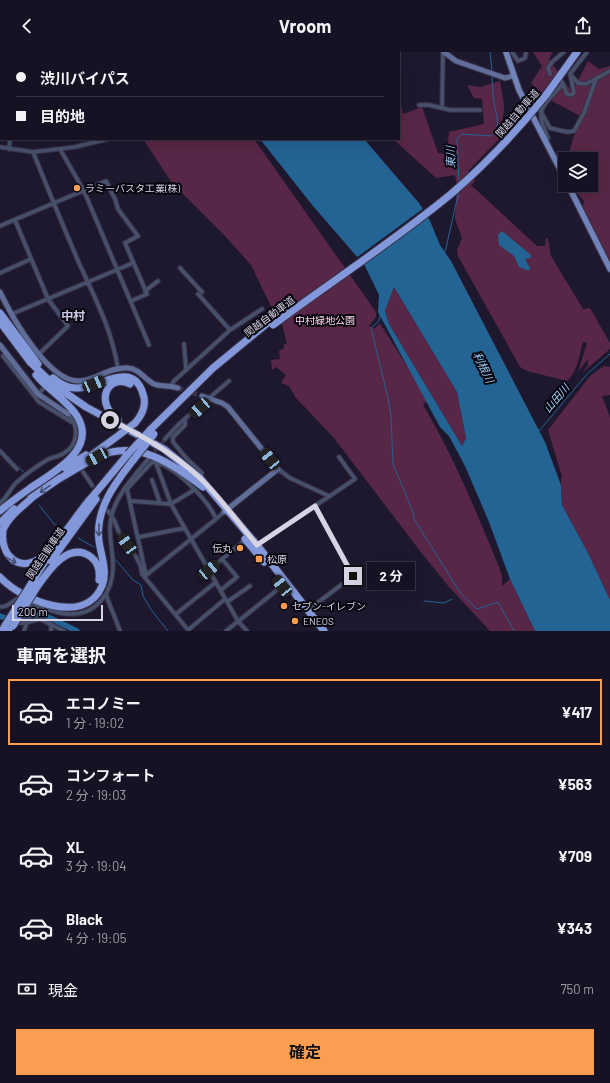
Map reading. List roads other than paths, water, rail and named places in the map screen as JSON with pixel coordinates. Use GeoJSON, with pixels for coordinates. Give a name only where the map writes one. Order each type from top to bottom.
{"type":"FeatureCollection","features":[{"type":"Feature","properties":{"kind":"highway","name":"関越自動車道"},"geometry":{"type":"LineString","coordinates":[[544,94],[571,52]]}},
{"type":"Feature","properties":{"kind":"highway","name":"関越自動車道"},"geometry":{"type":"LineString","coordinates":[[34,586],[79,522],[131,457],[208,373],[271,323],[389,236],[448,190],[498,143],[544,94],[577,52]]}},
{"type":"Feature","properties":{"kind":"highway"},"geometry":{"type":"LineString","coordinates":[[0,313],[34,360],[53,379],[64,386],[83,388],[116,377],[127,378],[136,383],[142,391],[144,401],[143,411],[134,422],[57,480],[10,512],[0,523]]}},
{"type":"Feature","properties":{"kind":"highway"},"geometry":{"type":"LineString","coordinates":[[0,322],[30,362],[64,392],[86,407],[164,449]]}},
{"type":"Feature","properties":{"kind":"highway","name":"関越自動車道"},"geometry":{"type":"LineString","coordinates":[[152,433],[217,371],[271,323]]}},
{"type":"Feature","properties":{"kind":"highway"},"geometry":{"type":"LineString","coordinates":[[0,330],[36,375],[75,412],[81,426],[81,442],[77,451],[65,464],[0,511]]}},
{"type":"Feature","properties":{"kind":"highway"},"geometry":{"type":"LineString","coordinates":[[36,375],[73,404],[159,451],[176,463],[203,487],[226,511]]}},
{"type":"Feature","properties":{"kind":"highway"},"geometry":{"type":"LineString","coordinates":[[134,422],[140,405],[137,390],[128,383],[121,382],[113,385],[108,389],[105,398],[106,406],[110,414],[164,449],[200,478],[324,631]]}},
{"type":"Feature","properties":{"kind":"highway"},"geometry":{"type":"LineString","coordinates":[[53,473],[71,465],[110,440]]}},
{"type":"Feature","properties":{"kind":"highway"},"geometry":{"type":"LineString","coordinates":[[57,480],[97,457],[127,451],[150,455],[164,460],[203,487]]}},
{"type":"Feature","properties":{"kind":"highway","name":"関越自動車道"},"geometry":{"type":"LineString","coordinates":[[2,631],[8,626],[91,498],[131,457]]}},
{"type":"Feature","properties":{"kind":"highway"},"geometry":{"type":"LineString","coordinates":[[0,577],[18,591],[50,605],[75,607],[91,600],[99,592],[104,581],[104,568],[99,538],[101,515],[111,490],[131,457]]}},
{"type":"Feature","properties":{"kind":"highway"},"geometry":{"type":"LineString","coordinates":[[0,517],[29,489]]}},
{"type":"Feature","properties":{"kind":"highway"},"geometry":{"type":"LineString","coordinates":[[34,496],[11,518],[2,534],[1,546],[4,556],[17,563],[28,564],[43,556],[91,498]]}},
{"type":"Feature","properties":{"kind":"highway"},"geometry":{"type":"LineString","coordinates":[[255,547],[282,586],[319,631]]}},
{"type":"Feature","properties":{"kind":"highway"},"geometry":{"type":"LineString","coordinates":[[0,570],[10,581],[24,590],[52,601],[71,604],[86,599],[94,592],[99,579],[99,568],[94,560],[86,554],[71,553],[53,565],[34,586]]}},
{"type":"Feature","properties":{"kind":"main road"},"geometry":{"type":"LineString","coordinates":[[506,52],[513,76],[558,165]]}},
{"type":"Feature","properties":{"kind":"main road"},"geometry":{"type":"LineString","coordinates":[[572,192],[610,269]]}},
{"type":"Feature","properties":{"kind":"street"},"geometry":{"type":"LineString","coordinates":[[444,52],[456,61],[505,78],[513,76]]}},
{"type":"Feature","properties":{"kind":"street"},"geometry":{"type":"LineString","coordinates":[[442,108],[444,52]]}},
{"type":"Feature","properties":{"kind":"street"},"geometry":{"type":"LineString","coordinates":[[512,52],[518,61],[525,58],[526,52]]}},
{"type":"Feature","properties":{"kind":"street"},"geometry":{"type":"LineString","coordinates":[[550,74],[548,68],[552,62],[564,52]]}},
{"type":"Feature","properties":{"kind":"street"},"geometry":{"type":"LineString","coordinates":[[546,142],[548,138],[540,117],[540,110],[562,83],[567,94],[571,95],[574,93],[570,74],[587,52]]}},
{"type":"Feature","properties":{"kind":"street"},"geometry":{"type":"LineString","coordinates":[[570,74],[578,83],[586,84],[610,71]]}},
{"type":"Feature","properties":{"kind":"street"},"geometry":{"type":"LineString","coordinates":[[540,110],[550,128],[567,132],[574,131],[584,113],[596,79]]}},
{"type":"Feature","properties":{"kind":"street"},"geometry":{"type":"LineString","coordinates":[[419,105],[429,105],[450,110],[480,110]]}},
{"type":"Feature","properties":{"kind":"street"},"geometry":{"type":"LineString","coordinates":[[9,149],[10,140]]}},
{"type":"Feature","properties":{"kind":"street"},"geometry":{"type":"LineString","coordinates":[[0,147],[33,152],[60,149],[103,140]]}},
{"type":"Feature","properties":{"kind":"street"},"geometry":{"type":"LineString","coordinates":[[60,149],[84,191],[149,345]]}},
{"type":"Feature","properties":{"kind":"street"},"geometry":{"type":"LineString","coordinates":[[33,152],[112,339],[118,369]]}},
{"type":"Feature","properties":{"kind":"street"},"geometry":{"type":"LineString","coordinates":[[0,226],[106,181],[116,199],[118,209],[138,236],[125,243],[147,294],[131,301]]}},
{"type":"Feature","properties":{"kind":"street"},"geometry":{"type":"LineString","coordinates":[[15,220],[48,299],[68,326],[39,354]]}},
{"type":"Feature","properties":{"kind":"street"},"geometry":{"type":"LineString","coordinates":[[0,273],[31,259]]}},
{"type":"Feature","properties":{"kind":"street"},"geometry":{"type":"LineString","coordinates":[[12,314],[117,268],[133,263]]}},
{"type":"Feature","properties":{"kind":"street"},"geometry":{"type":"LineString","coordinates":[[180,268],[230,330]]}},
{"type":"Feature","properties":{"kind":"street"},"geometry":{"type":"LineString","coordinates":[[145,291],[158,281]]}},
{"type":"Feature","properties":{"kind":"street"},"geometry":{"type":"LineString","coordinates":[[0,292],[12,314],[39,354],[56,374],[71,380],[81,381],[118,369],[134,369],[153,383],[178,388]]}},
{"type":"Feature","properties":{"kind":"street"},"geometry":{"type":"LineString","coordinates":[[171,386],[186,369],[230,330],[262,309]]}},
{"type":"Feature","properties":{"kind":"street"},"geometry":{"type":"LineString","coordinates":[[184,344],[186,369]]}},
{"type":"Feature","properties":{"kind":"street"},"geometry":{"type":"LineString","coordinates":[[0,345],[3,356],[40,402],[75,424]]}},
{"type":"Feature","properties":{"kind":"street"},"geometry":{"type":"LineString","coordinates":[[0,503],[8,495],[17,481],[48,459],[68,453],[76,437],[75,424],[68,414],[38,394],[3,356]]}},
{"type":"Feature","properties":{"kind":"street"},"geometry":{"type":"LineString","coordinates":[[165,439],[229,381]]}},
{"type":"Feature","properties":{"kind":"street"},"geometry":{"type":"LineString","coordinates":[[38,394],[44,389]]}},
{"type":"Feature","properties":{"kind":"street"},"geometry":{"type":"LineString","coordinates":[[202,396],[222,403],[228,407],[278,469],[290,478],[329,496]]}},
{"type":"Feature","properties":{"kind":"street"},"geometry":{"type":"LineString","coordinates":[[185,420],[185,425],[173,438],[173,442],[187,459],[202,473],[200,478]]}},
{"type":"Feature","properties":{"kind":"street"},"geometry":{"type":"LineString","coordinates":[[0,451],[16,469]]}},
{"type":"Feature","properties":{"kind":"street"},"geometry":{"type":"LineString","coordinates":[[255,547],[356,478],[339,457]]}},
{"type":"Feature","properties":{"kind":"street"},"geometry":{"type":"LineString","coordinates":[[0,607],[6,606],[18,598],[59,612],[78,614],[98,604],[106,595],[113,574],[110,537],[111,515],[126,489],[149,458]]}},
{"type":"Feature","properties":{"kind":"street"},"geometry":{"type":"LineString","coordinates":[[126,489],[152,462],[156,463],[175,473],[194,490],[205,502],[216,519]]}},
{"type":"Feature","properties":{"kind":"street"},"geometry":{"type":"LineString","coordinates":[[156,463],[171,504],[238,621],[247,631]]}},
{"type":"Feature","properties":{"kind":"street"},"geometry":{"type":"LineString","coordinates":[[146,575],[278,469]]}},
{"type":"Feature","properties":{"kind":"street"},"geometry":{"type":"LineString","coordinates":[[82,472],[92,485]]}},
{"type":"Feature","properties":{"kind":"street"},"geometry":{"type":"LineString","coordinates":[[152,480],[160,503]]}},
{"type":"Feature","properties":{"kind":"street"},"geometry":{"type":"LineString","coordinates":[[154,486],[164,484]]}},
{"type":"Feature","properties":{"kind":"street"},"geometry":{"type":"LineString","coordinates":[[126,489],[131,501],[146,575]]}},
{"type":"Feature","properties":{"kind":"street"},"geometry":{"type":"LineString","coordinates":[[131,501],[171,504],[194,490]]}},
{"type":"Feature","properties":{"kind":"street"},"geometry":{"type":"LineString","coordinates":[[308,610],[353,576],[315,506]]}},
{"type":"Feature","properties":{"kind":"street"},"geometry":{"type":"LineString","coordinates":[[108,511],[114,518],[120,534],[141,565],[142,574],[146,575],[188,630]]}},
{"type":"Feature","properties":{"kind":"street"},"geometry":{"type":"LineString","coordinates":[[139,537],[185,528]]}},
{"type":"Feature","properties":{"kind":"street"},"geometry":{"type":"LineString","coordinates":[[209,570],[248,538]]}},
{"type":"Feature","properties":{"kind":"street"},"geometry":{"type":"LineString","coordinates":[[221,590],[237,578],[222,560]]}},
{"type":"Feature","properties":{"kind":"street"},"geometry":{"type":"LineString","coordinates":[[176,614],[216,582]]}},
{"type":"Feature","properties":{"kind":"street"},"geometry":{"type":"LineString","coordinates":[[183,631],[188,630],[226,600],[250,586]]}},
{"type":"Feature","properties":{"kind":"street"},"geometry":{"type":"LineString","coordinates":[[226,631],[282,586]]}},
{"type":"Feature","properties":{"kind":"street"},"geometry":{"type":"LineString","coordinates":[[106,595],[120,631]]}},
{"type":"Feature","properties":{"kind":"street"},"geometry":{"type":"LineString","coordinates":[[24,631],[32,604]]}},
{"type":"Feature","properties":{"kind":"street"},"geometry":{"type":"LineString","coordinates":[[8,626],[40,619],[51,623],[64,631]]}},
{"type":"Feature","properties":{"kind":"street"},"geometry":{"type":"LineString","coordinates":[[51,623],[51,631]]}},
{"type":"Feature","properties":{"kind":"water","name":"利根川"},"geometry":{"type":"Polygon","coordinates":[[[261,140],[365,140],[419,203],[430,221],[440,245],[451,261],[545,442],[561,485],[562,505],[588,553],[610,600],[610,631],[535,631],[510,579],[489,522],[465,466],[449,436],[440,427],[378,312],[379,295],[365,266],[313,206],[261,140]],[[394,287],[385,311],[389,324],[462,446],[466,438],[457,392],[394,287]]]}},
{"type":"Feature","properties":{"kind":"water"},"geometry":{"type":"Polygon","coordinates":[[[502,231],[531,255],[531,258],[525,259],[530,268],[529,271],[519,267],[514,256],[499,245],[498,235],[502,231]]]}},
{"type":"Feature","properties":{"kind":"waterway","name":"東川"},"geometry":{"type":"LineString","coordinates":[[490,52],[492,71]]}},
{"type":"Feature","properties":{"kind":"waterway","name":"東川"},"geometry":{"type":"LineString","coordinates":[[459,183],[457,138],[462,134],[491,136],[496,129],[497,116],[494,103],[492,76]]}},
{"type":"Feature","properties":{"kind":"waterway","name":"東川"},"geometry":{"type":"LineString","coordinates":[[445,252],[459,191]]}},
{"type":"Feature","properties":{"kind":"waterway"},"geometry":{"type":"LineString","coordinates":[[380,316],[379,321],[371,328],[391,416],[393,464],[413,512],[414,519],[461,594],[477,609],[498,602],[514,631]]}},
{"type":"Feature","properties":{"kind":"waterway","name":"山田川"},"geometry":{"type":"LineString","coordinates":[[539,431],[587,374],[610,354]]}},
{"type":"Feature","properties":{"kind":"waterway"},"geometry":{"type":"LineString","coordinates":[[16,465],[25,473]]}},
{"type":"Feature","properties":{"kind":"waterway"},"geometry":{"type":"LineString","coordinates":[[39,505],[54,524],[61,528]]}},
{"type":"Feature","properties":{"kind":"waterway"},"geometry":{"type":"LineString","coordinates":[[78,538],[94,547]]}},
{"type":"Feature","properties":{"kind":"waterway"},"geometry":{"type":"LineString","coordinates":[[115,559],[133,580],[141,585],[143,596],[152,611],[168,631]]}},
{"type":"Feature","properties":{"kind":"waterway"},"geometry":{"type":"LineString","coordinates":[[424,601],[444,603],[452,599]]}},
{"type":"Feature","properties":{"kind":"waterway"},"geometry":{"type":"LineString","coordinates":[[0,616],[5,618],[40,615],[48,617],[77,631]]}},
{"type":"Feature","properties":{"kind":"tunnel"},"geometry":{"type":"LineString","coordinates":[[178,388],[202,396]]}},
{"type":"Feature","properties":{"kind":"tunnel"},"geometry":{"type":"LineString","coordinates":[[151,456],[165,439]]}},
{"type":"Feature","properties":{"kind":"tunnel"},"geometry":{"type":"LineString","coordinates":[[92,485],[104,505]]}},
{"type":"Feature","properties":{"kind":"place","name":"ラミーパスタ工業(株)"},"geometry":{"type":"Point","coordinates":[77,188]}},
{"type":"Feature","properties":{"kind":"place","name":"伝丸"},"geometry":{"type":"Point","coordinates":[240,548]}},
{"type":"Feature","properties":{"kind":"place","name":"松原"},"geometry":{"type":"Point","coordinates":[259,559]}},
{"type":"Feature","properties":{"kind":"place","name":"セブン-イレブン"},"geometry":{"type":"Point","coordinates":[284,606]}},
{"type":"Feature","properties":{"kind":"place","name":"ENEOS"},"geometry":{"type":"Point","coordinates":[295,621]}},
{"type":"Feature","properties":{"kind":"district","name":"中村"},"geometry":{"type":"Point","coordinates":[73,315]}},
{"type":"Feature","properties":{"kind":"park label","name":"中村緑地公園"},"geometry":{"type":"Point","coordinates":[325,320]}}]}
